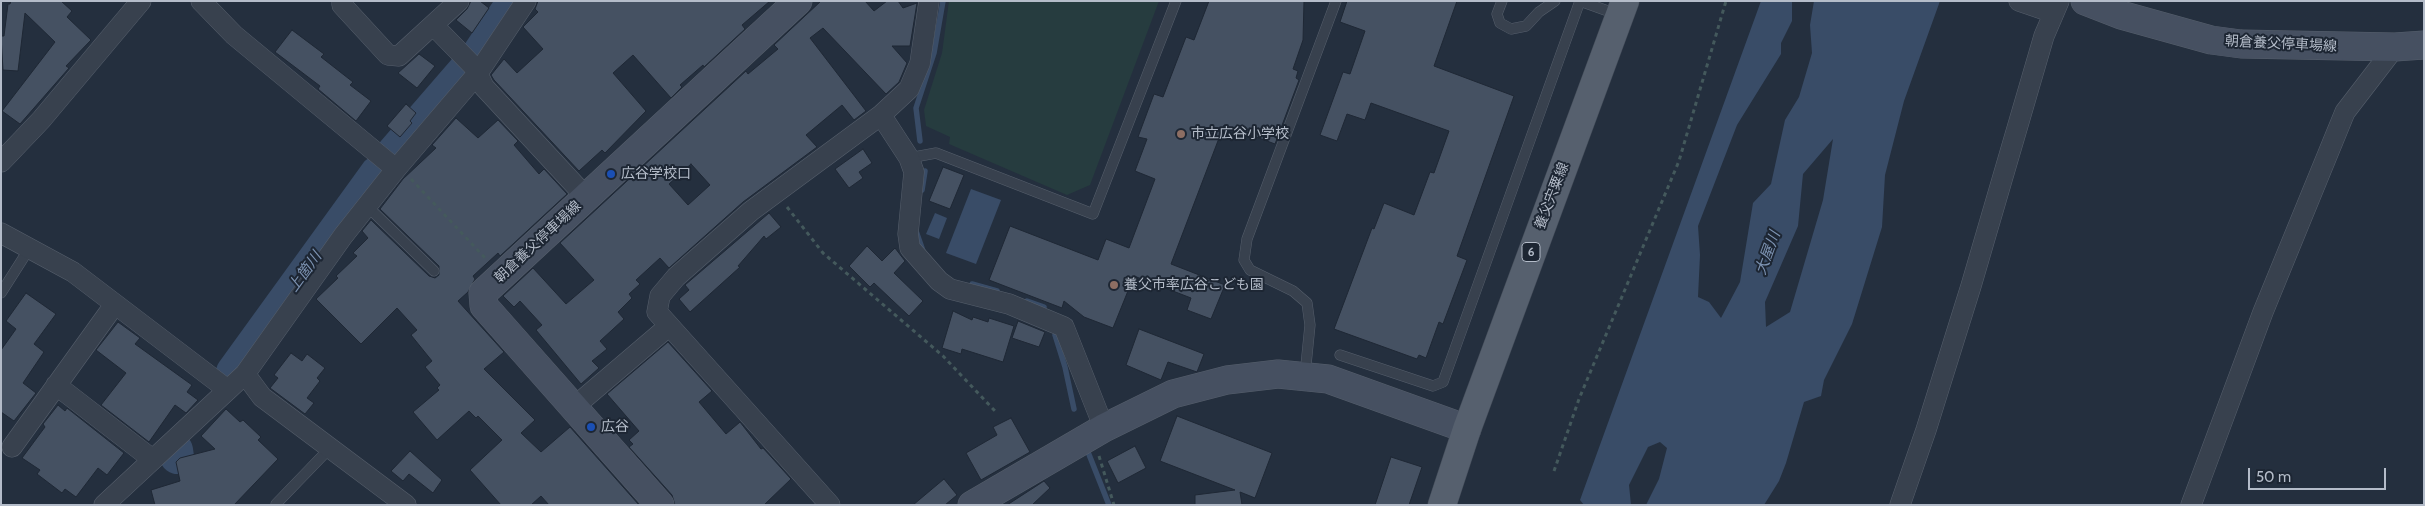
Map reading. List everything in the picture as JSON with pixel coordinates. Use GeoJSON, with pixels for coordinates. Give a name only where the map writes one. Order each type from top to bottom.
{"type":"FeatureCollection","features":[{"type":"Feature","properties":{"kind":"main road","name":"朝倉養父停車場線"},"geometry":{"type":"LineString","coordinates":[[660,505],[484,306],[483,293],[798,1]]}},
{"type":"Feature","properties":{"kind":"main road","name":"朝倉養父停車場線"},"geometry":{"type":"LineString","coordinates":[[2085,1],[2211,40],[2277,46],[2395,47],[2424,45]]}},
{"type":"Feature","properties":{"kind":"main road","name":"養父宍粟線"},"geometry":{"type":"LineString","coordinates":[[1442,505],[1467,429],[1622,8]]}},
{"type":"Feature","properties":{"kind":"main road"},"geometry":{"type":"LineString","coordinates":[[972,505],[1098,431],[1173,394],[1226,380],[1278,374],[1328,379],[1467,429]]}},
{"type":"Feature","properties":{"kind":"street"},"geometry":{"type":"LineString","coordinates":[[1,162],[41,120],[141,1]]}},
{"type":"Feature","properties":{"kind":"street"},"geometry":{"type":"LineString","coordinates":[[201,1],[234,35],[396,169]]}},
{"type":"Feature","properties":{"kind":"street"},"geometry":{"type":"LineString","coordinates":[[342,1],[342,5],[388,55],[399,56],[434,26],[459,1]]}},
{"type":"Feature","properties":{"kind":"street"},"geometry":{"type":"LineString","coordinates":[[104,505],[245,374],[367,206],[526,1]]}},
{"type":"Feature","properties":{"kind":"street"},"geometry":{"type":"LineString","coordinates":[[830,505],[668,326],[657,312],[660,296],[676,277],[751,211],[881,115],[909,89],[920,64],[929,1]]}},
{"type":"Feature","properties":{"kind":"street"},"geometry":{"type":"LineString","coordinates":[[1900,505],[1960,322],[2053,8],[2019,1]]}},
{"type":"Feature","properties":{"kind":"street"},"geometry":{"type":"LineString","coordinates":[[434,26],[474,67],[484,87],[586,197]]}},
{"type":"Feature","properties":{"kind":"street"},"geometry":{"type":"LineString","coordinates":[[2191,505],[2263,312],[2345,112],[2395,47]]}},
{"type":"Feature","properties":{"kind":"street"},"geometry":{"type":"LineString","coordinates":[[881,115],[909,158],[914,172],[908,234],[910,248],[939,281],[950,289],[1009,304],[1064,327],[1098,431]]}},
{"type":"Feature","properties":{"kind":"street"},"geometry":{"type":"LineString","coordinates":[[1,233],[73,272],[228,390]]}},
{"type":"Feature","properties":{"kind":"street"},"geometry":{"type":"LineString","coordinates":[[12,448],[115,304]]}},
{"type":"Feature","properties":{"kind":"street"},"geometry":{"type":"LineString","coordinates":[[574,407],[668,326]]}},
{"type":"Feature","properties":{"kind":"street"},"geometry":{"type":"LineString","coordinates":[[245,374],[262,397],[406,505]]}},
{"type":"Feature","properties":{"kind":"street"},"geometry":{"type":"LineString","coordinates":[[56,385],[152,459]]}},
{"type":"Feature","properties":{"kind":"lane"},"geometry":{"type":"LineString","coordinates":[[909,158],[936,153],[1093,214],[1176,1]]}},
{"type":"Feature","properties":{"kind":"lane"},"geometry":{"type":"LineString","coordinates":[[1305,376],[1310,325],[1307,303],[1293,291],[1250,270],[1244,260],[1246,239],[1336,1]]}},
{"type":"Feature","properties":{"kind":"lane"},"geometry":{"type":"LineString","coordinates":[[1502,1],[1496,14],[1500,23],[1511,29],[1526,26],[1539,12],[1555,1]]}},
{"type":"Feature","properties":{"kind":"lane"},"geometry":{"type":"LineString","coordinates":[[1340,355],[1433,386],[1443,382],[1580,1],[1622,8]]}},
{"type":"Feature","properties":{"kind":"lane"},"geometry":{"type":"LineString","coordinates":[[367,206],[434,271]]}},
{"type":"Feature","properties":{"kind":"lane"},"geometry":{"type":"LineString","coordinates":[[1,292],[29,249]]}},
{"type":"Feature","properties":{"kind":"lane"},"geometry":{"type":"LineString","coordinates":[[276,504],[330,448]]}},
{"type":"Feature","properties":{"kind":"path"},"geometry":{"type":"LineString","coordinates":[[1554,471],[1583,390],[1679,161],[1726,1]]}},
{"type":"Feature","properties":{"kind":"path"},"geometry":{"type":"LineString","coordinates":[[396,169],[404,171],[502,276]]}},
{"type":"Feature","properties":{"kind":"path"},"geometry":{"type":"LineString","coordinates":[[776,193],[823,253],[943,356],[995,411]]}},
{"type":"Feature","properties":{"kind":"path"},"geometry":{"type":"LineString","coordinates":[[1098,431],[1114,505]]}},
{"type":"Feature","properties":{"kind":"green space"},"geometry":{"type":"Polygon","coordinates":[[[949,1],[1159,1],[1090,185],[1067,195],[949,144],[950,137],[926,126],[924,110],[942,53],[949,1]]]}},
{"type":"Feature","properties":{"kind":"water","name":"大屋川"},"geometry":{"type":"Polygon","coordinates":[[[1761,1],[1792,1],[1792,21],[1781,43],[1781,54],[1737,125],[1698,226],[1700,255],[1698,297],[1709,302],[1721,318],[1740,282],[1753,203],[1771,184],[1785,120],[1799,97],[1812,53],[1810,25],[1814,1],[1940,1],[1904,101],[1885,175],[1882,227],[1852,324],[1824,380],[1821,396],[1804,402],[1786,463],[1779,481],[1764,505],[1646,505],[1659,479],[1667,448],[1660,442],[1648,447],[1629,485],[1631,505],[1584,505],[1580,500],[1761,1]],[[1833,139],[1803,174],[1798,226],[1765,302],[1766,327],[1790,312],[1823,200],[1833,139]]]}},
{"type":"Feature","properties":{"kind":"water"},"geometry":{"type":"Polygon","coordinates":[[[971,189],[1001,200],[976,264],[946,253],[971,189]]]}},
{"type":"Feature","properties":{"kind":"water"},"geometry":{"type":"Polygon","coordinates":[[[935,213],[947,218],[939,239],[926,234],[935,213]]]}},
{"type":"Feature","properties":{"kind":"building"},"geometry":{"type":"Polygon","coordinates":[[[11,1],[61,1],[72,11],[67,17],[91,40],[66,66],[69,68],[20,124],[2,111],[55,42],[25,13],[18,71],[3,70],[1,36],[4,36],[8,4],[11,1]]]}},
{"type":"Feature","properties":{"kind":"building"},"geometry":{"type":"Polygon","coordinates":[[[471,1],[480,1],[489,8],[472,33],[456,20],[467,9],[471,1]]]}},
{"type":"Feature","properties":{"kind":"building"},"geometry":{"type":"Polygon","coordinates":[[[538,1],[770,1],[742,25],[745,29],[704,67],[703,65],[680,85],[682,87],[671,98],[633,55],[613,73],[646,111],[605,153],[602,150],[579,171],[491,75],[504,59],[517,73],[543,49],[523,27],[538,12],[535,9],[538,1]]]}},
{"type":"Feature","properties":{"kind":"building"},"geometry":{"type":"Polygon","coordinates":[[[821,1],[865,1],[874,11],[887,1],[898,1],[903,8],[917,3],[910,46],[892,46],[907,63],[899,82],[886,94],[823,28],[810,38],[866,111],[854,120],[842,105],[806,135],[817,147],[743,202],[669,268],[660,258],[636,280],[640,284],[629,294],[632,298],[618,312],[624,319],[600,341],[607,349],[592,361],[599,368],[581,384],[536,330],[542,325],[520,301],[514,307],[503,296],[533,268],[566,304],[594,280],[560,243],[746,71],[748,74],[778,49],[774,45],[821,1]],[[691,164],[669,184],[688,205],[710,185],[691,164]]]}},
{"type":"Feature","properties":{"kind":"building"},"geometry":{"type":"Polygon","coordinates":[[[1209,1],[1304,1],[1303,40],[1293,69],[1298,71],[1296,78],[1299,80],[1275,144],[1224,125],[1171,264],[1225,285],[1211,319],[1187,310],[1191,298],[1134,276],[1113,328],[1084,317],[1064,301],[1062,308],[989,280],[1010,226],[1098,260],[1106,239],[1129,248],[1155,179],[1135,171],[1147,139],[1138,137],[1154,94],[1163,97],[1186,37],[1194,40],[1209,1]]]}},
{"type":"Feature","properties":{"kind":"building"},"geometry":{"type":"Polygon","coordinates":[[[1347,1],[1457,1],[1434,66],[1514,96],[1457,256],[1467,260],[1443,324],[1439,322],[1426,358],[1419,355],[1417,359],[1334,329],[1372,228],[1374,229],[1384,203],[1414,215],[1430,172],[1434,173],[1449,131],[1371,103],[1365,120],[1347,114],[1337,141],[1320,135],[1343,72],[1350,74],[1365,31],[1340,22],[1347,1]]]}},
{"type":"Feature","properties":{"kind":"building"},"geometry":{"type":"Polygon","coordinates":[[[292,30],[324,54],[321,57],[353,82],[350,85],[371,101],[356,121],[318,89],[320,86],[275,52],[292,30]]]}},
{"type":"Feature","properties":{"kind":"building"},"geometry":{"type":"Polygon","coordinates":[[[419,54],[435,66],[417,88],[398,73],[419,54]]]}},
{"type":"Feature","properties":{"kind":"building"},"geometry":{"type":"Polygon","coordinates":[[[406,104],[416,113],[410,121],[412,123],[400,137],[387,126],[406,104]]]}},
{"type":"Feature","properties":{"kind":"building"},"geometry":{"type":"Polygon","coordinates":[[[456,118],[478,138],[498,120],[518,141],[514,145],[539,174],[544,169],[567,194],[500,256],[498,253],[473,276],[475,279],[468,292],[458,301],[504,352],[484,369],[535,420],[521,433],[541,452],[570,427],[639,505],[549,505],[541,496],[531,505],[501,505],[470,470],[502,440],[478,416],[476,418],[469,411],[437,440],[413,412],[439,390],[437,388],[440,385],[425,367],[432,361],[411,335],[417,330],[397,308],[361,344],[316,299],[357,256],[353,253],[368,238],[362,231],[371,220],[429,276],[435,278],[439,275],[439,266],[380,209],[403,179],[436,148],[432,145],[456,118]]]}},
{"type":"Feature","properties":{"kind":"building"},"geometry":{"type":"Polygon","coordinates":[[[863,149],[872,163],[859,172],[863,178],[849,188],[835,169],[863,149]]]}},
{"type":"Feature","properties":{"kind":"building"},"geometry":{"type":"Polygon","coordinates":[[[943,167],[964,175],[950,209],[929,201],[943,167]]]}},
{"type":"Feature","properties":{"kind":"building"},"geometry":{"type":"Polygon","coordinates":[[[769,213],[781,227],[766,239],[764,236],[738,266],[740,267],[690,312],[679,299],[689,290],[685,285],[769,213]]]}},
{"type":"Feature","properties":{"kind":"building"},"geometry":{"type":"Polygon","coordinates":[[[867,246],[882,261],[895,248],[905,261],[894,273],[923,301],[909,316],[874,283],[870,287],[849,266],[867,246]]]}},
{"type":"Feature","properties":{"kind":"building"},"geometry":{"type":"Polygon","coordinates":[[[26,293],[56,314],[34,344],[44,352],[23,383],[36,393],[14,421],[1,412],[1,350],[16,329],[6,321],[26,293]]]}},
{"type":"Feature","properties":{"kind":"building"},"geometry":{"type":"Polygon","coordinates":[[[953,311],[972,320],[973,317],[988,322],[989,318],[1014,326],[1003,362],[962,349],[961,354],[942,348],[953,311]]]}},
{"type":"Feature","properties":{"kind":"building"},"geometry":{"type":"Polygon","coordinates":[[[1018,321],[1045,332],[1039,347],[1012,338],[1018,321]]]}},
{"type":"Feature","properties":{"kind":"building"},"geometry":{"type":"Polygon","coordinates":[[[118,322],[140,338],[135,344],[192,385],[187,392],[198,400],[186,413],[175,405],[149,442],[101,405],[126,373],[96,350],[118,322]]]}},
{"type":"Feature","properties":{"kind":"building"},"geometry":{"type":"Polygon","coordinates":[[[1139,329],[1204,354],[1197,372],[1168,362],[1161,380],[1126,365],[1139,329]]]}},
{"type":"Feature","properties":{"kind":"building"},"geometry":{"type":"Polygon","coordinates":[[[668,342],[712,391],[699,402],[726,434],[740,422],[761,449],[763,448],[791,479],[764,505],[675,505],[672,495],[629,447],[633,444],[629,440],[639,431],[607,394],[668,342]]]}},
{"type":"Feature","properties":{"kind":"building"},"geometry":{"type":"Polygon","coordinates":[[[291,353],[302,361],[307,354],[325,368],[317,378],[320,381],[307,398],[314,403],[305,414],[270,388],[278,378],[274,375],[291,353]]]}},
{"type":"Feature","properties":{"kind":"building"},"geometry":{"type":"Polygon","coordinates":[[[58,405],[65,411],[67,408],[124,453],[107,475],[98,468],[76,497],[65,489],[62,493],[37,474],[40,470],[22,458],[45,427],[43,424],[58,405]]]}},
{"type":"Feature","properties":{"kind":"building"},"geometry":{"type":"Polygon","coordinates":[[[226,409],[240,422],[243,420],[261,437],[258,440],[278,459],[234,505],[155,505],[151,490],[180,481],[176,462],[180,458],[215,449],[201,436],[226,409]]]}},
{"type":"Feature","properties":{"kind":"building"},"geometry":{"type":"Polygon","coordinates":[[[1177,416],[1272,453],[1255,498],[1240,492],[1242,505],[1195,505],[1195,495],[1235,490],[1160,461],[1177,416]]]}},
{"type":"Feature","properties":{"kind":"building"},"geometry":{"type":"Polygon","coordinates":[[[1011,418],[1030,452],[981,480],[966,453],[997,435],[993,427],[1011,418]]]}},
{"type":"Feature","properties":{"kind":"building"},"geometry":{"type":"Polygon","coordinates":[[[1135,446],[1146,468],[1118,483],[1107,461],[1135,446]]]}},
{"type":"Feature","properties":{"kind":"building"},"geometry":{"type":"Polygon","coordinates":[[[410,451],[442,480],[433,493],[409,474],[403,481],[391,471],[410,451]]]}},
{"type":"Feature","properties":{"kind":"building"},"geometry":{"type":"Polygon","coordinates":[[[1391,457],[1422,467],[1409,505],[1375,505],[1391,457]]]}},
{"type":"Feature","properties":{"kind":"building"},"geometry":{"type":"Polygon","coordinates":[[[944,479],[957,495],[945,505],[913,505],[944,479]]]}},
{"type":"Feature","properties":{"kind":"building"},"geometry":{"type":"Polygon","coordinates":[[[1044,481],[1050,488],[1032,505],[1007,505],[1044,481]]]}},
{"type":"Feature","properties":{"kind":"waterway","name":"上箇川"},"geometry":{"type":"LineString","coordinates":[[394,152],[478,55],[514,1]]}},
{"type":"Feature","properties":{"kind":"waterway"},"geometry":{"type":"LineString","coordinates":[[920,141],[916,108],[934,53],[943,1]]}},
{"type":"Feature","properties":{"kind":"waterway"},"geometry":{"type":"LineString","coordinates":[[922,190],[925,171]]}},
{"type":"Feature","properties":{"kind":"waterway","name":"上箇川"},"geometry":{"type":"LineString","coordinates":[[233,372],[377,173]]}},
{"type":"Feature","properties":{"kind":"waterway"},"geometry":{"type":"LineString","coordinates":[[916,231],[923,251]]}},
{"type":"Feature","properties":{"kind":"waterway"},"geometry":{"type":"LineString","coordinates":[[972,284],[997,291]]}},
{"type":"Feature","properties":{"kind":"waterway"},"geometry":{"type":"LineString","coordinates":[[1027,301],[1044,307]]}},
{"type":"Feature","properties":{"kind":"waterway"},"geometry":{"type":"LineString","coordinates":[[1055,335],[1065,367],[1074,409]]}},
{"type":"Feature","properties":{"kind":"waterway","name":"上箇川"},"geometry":{"type":"LineString","coordinates":[[176,450],[177,457]]}},
{"type":"Feature","properties":{"kind":"waterway"},"geometry":{"type":"LineString","coordinates":[[1088,452],[1109,505]]}},
{"type":"Feature","properties":{"kind":"place","name":"市立広谷小学校"},"geometry":{"type":"Point","coordinates":[1181,134]}},
{"type":"Feature","properties":{"kind":"place","name":"広谷学校口"},"geometry":{"type":"Point","coordinates":[611,174]}},
{"type":"Feature","properties":{"kind":"place","name":"養父市率広谷こども園"},"geometry":{"type":"Point","coordinates":[1114,285]}},
{"type":"Feature","properties":{"kind":"place","name":"広谷"},"geometry":{"type":"Point","coordinates":[591,427]}}]}
